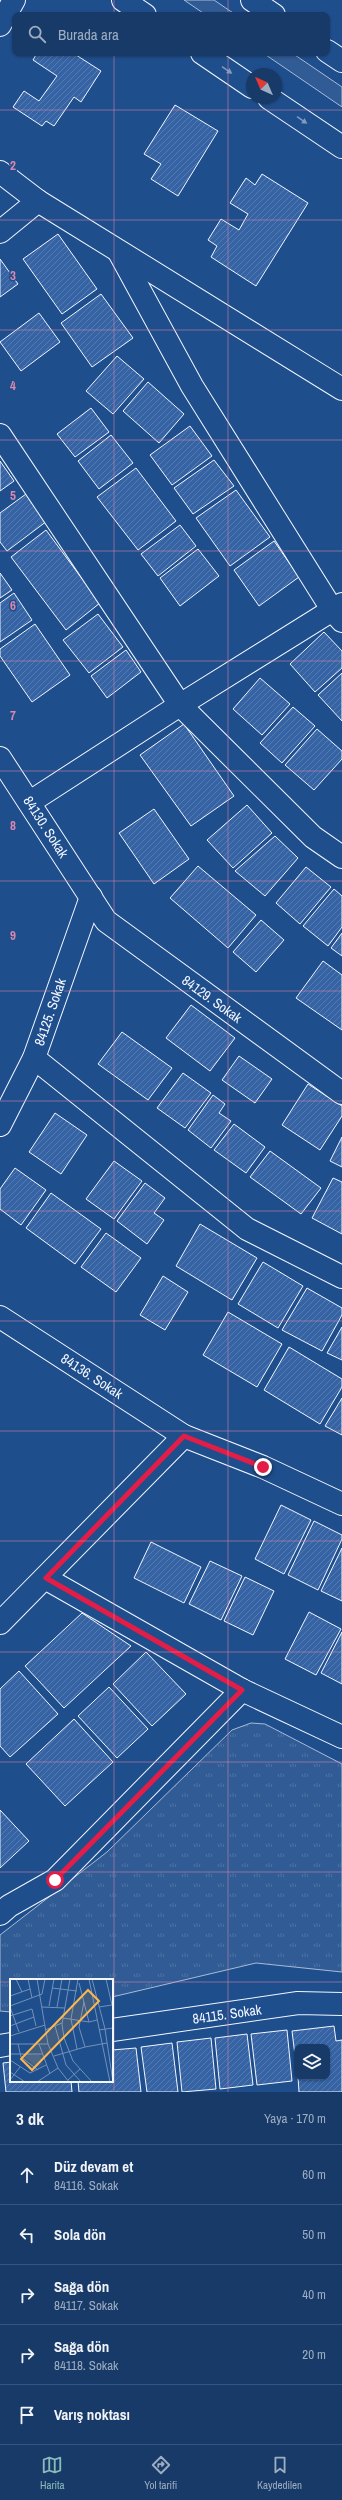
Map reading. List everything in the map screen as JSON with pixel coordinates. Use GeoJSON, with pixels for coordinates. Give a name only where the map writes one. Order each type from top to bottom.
{"type":"FeatureCollection","features":[{"type":"Feature","properties":{"kind":"street"},"geometry":{"type":"LineString","coordinates":[[0,25],[14,0]]}},
{"type":"Feature","properties":{"kind":"street"},"geometry":{"type":"LineString","coordinates":[[123,0],[141,12]]}},
{"type":"Feature","properties":{"kind":"street"},"geometry":{"type":"LineString","coordinates":[[252,0],[270,12]]}},
{"type":"Feature","properties":{"kind":"street"},"geometry":{"type":"LineString","coordinates":[[330,53],[342,61]]}},
{"type":"Feature","properties":{"kind":"street"},"geometry":{"type":"LineString","coordinates":[[207,56],[246,82]]}},
{"type":"Feature","properties":{"kind":"street"},"geometry":{"type":"LineString","coordinates":[[278,104],[342,147]]}},
{"type":"Feature","properties":{"kind":"street"},"geometry":{"type":"LineString","coordinates":[[0,172],[38,201],[120,254],[342,389]]}},
{"type":"Feature","properties":{"kind":"street"},"geometry":{"type":"LineString","coordinates":[[0,232],[38,201]]}},
{"type":"Feature","properties":{"kind":"street"},"geometry":{"type":"LineString","coordinates":[[30,802],[180,705],[339,612],[192,386],[120,254]]}},
{"type":"Feature","properties":{"kind":"street"},"geometry":{"type":"LineString","coordinates":[[0,435],[180,705],[313,837],[342,857]]}},
{"type":"Feature","properties":{"kind":"street","name":"84130. Sokak"},"geometry":{"type":"LineString","coordinates":[[0,758],[91,896]]}},
{"type":"Feature","properties":{"kind":"street","name":"84125. Sokak"},"geometry":{"type":"LineString","coordinates":[[0,1124],[34,1058],[91,896]]}},
{"type":"Feature","properties":{"kind":"street","name":"84129. Sokak"},"geometry":{"type":"LineString","coordinates":[[91,896],[106,921],[342,1093]]}},
{"type":"Feature","properties":{"kind":"street"},"geometry":{"type":"LineString","coordinates":[[34,1058],[247,1229],[342,1277]]}},
{"type":"Feature","properties":{"kind":"street","name":"84136. Sokak"},"geometry":{"type":"LineString","coordinates":[[0,1317],[184,1436],[263,1467],[342,1504]]}},
{"type":"Feature","properties":{"kind":"street"},"geometry":{"type":"LineString","coordinates":[[0,1622],[46,1578],[184,1436]]}},
{"type":"Feature","properties":{"kind":"street"},"geometry":{"type":"LineString","coordinates":[[46,1578],[242,1690],[342,1737]]}},
{"type":"Feature","properties":{"kind":"street"},"geometry":{"type":"LineString","coordinates":[[0,1914],[9,1906],[55,1880],[242,1690]]}},
{"type":"Feature","properties":{"kind":"street","name":"84115. Sokak"},"geometry":{"type":"LineString","coordinates":[[113,2030],[298,2003],[342,2004]]}},
{"type":"Feature","properties":{"kind":"street"},"geometry":{"type":"LineString","coordinates":[[0,2046],[10,2044]]}},
{"type":"Feature","properties":{"kind":"shaded area"},"geometry":{"type":"Polygon","coordinates":[[[184,0],[214,0],[232,12],[202,12],[184,0]]]}},
{"type":"Feature","properties":{"kind":"shaded area"},"geometry":{"type":"Polygon","coordinates":[[[267,56],[296,56],[342,87],[342,107],[267,56]]]}},
{"type":"Feature","properties":{"kind":"green space"},"geometry":{"type":"Polygon","coordinates":[[[251,1723],[265,1724],[342,1764],[342,1972],[256,1963],[113,1997],[113,1979],[10,1979],[10,2012],[0,2011],[0,1935],[107,1852],[232,1730],[251,1723]]]}},
{"type":"Feature","properties":{"kind":"building"},"geometry":{"type":"Polygon","coordinates":[[[35,56],[78,56],[101,71],[81,102],[74,97],[54,126],[46,121],[42,126],[13,107],[24,91],[39,101],[57,76],[33,60],[35,56]]]}},
{"type":"Feature","properties":{"kind":"building"},"geometry":{"type":"Polygon","coordinates":[[[175,105],[218,131],[178,196],[151,179],[161,164],[144,154],[175,105]]]}},
{"type":"Feature","properties":{"kind":"building"},"geometry":{"type":"Polygon","coordinates":[[[262,174],[308,203],[256,286],[211,257],[217,246],[208,240],[221,219],[239,230],[248,214],[230,203],[246,178],[255,185],[262,174]]]}},
{"type":"Feature","properties":{"kind":"building"},"geometry":{"type":"Polygon","coordinates":[[[58,234],[97,289],[62,314],[23,259],[58,234]]]}},
{"type":"Feature","properties":{"kind":"building"},"geometry":{"type":"Polygon","coordinates":[[[0,259],[18,284],[0,297],[0,259]]]}},
{"type":"Feature","properties":{"kind":"building"},"geometry":{"type":"Polygon","coordinates":[[[101,294],[133,338],[92,367],[61,323],[101,294]]]}},
{"type":"Feature","properties":{"kind":"building"},"geometry":{"type":"Polygon","coordinates":[[[39,313],[60,342],[21,371],[0,342],[39,313]]]}},
{"type":"Feature","properties":{"kind":"building"},"geometry":{"type":"Polygon","coordinates":[[[117,356],[144,379],[113,414],[86,391],[117,356]]]}},
{"type":"Feature","properties":{"kind":"building"},"geometry":{"type":"Polygon","coordinates":[[[148,382],[184,414],[159,443],[123,411],[148,382]]]}},
{"type":"Feature","properties":{"kind":"building"},"geometry":{"type":"Polygon","coordinates":[[[91,408],[109,432],[75,457],[57,434],[91,408]]]}},
{"type":"Feature","properties":{"kind":"building"},"geometry":{"type":"Polygon","coordinates":[[[190,426],[212,456],[172,485],[150,455],[190,426]]]}},
{"type":"Feature","properties":{"kind":"building"},"geometry":{"type":"Polygon","coordinates":[[[111,435],[133,463],[99,489],[78,461],[111,435]]]}},
{"type":"Feature","properties":{"kind":"building"},"geometry":{"type":"Polygon","coordinates":[[[214,460],[234,486],[193,514],[174,488],[214,460]]]}},
{"type":"Feature","properties":{"kind":"building"},"geometry":{"type":"Polygon","coordinates":[[[0,461],[14,481],[0,491],[0,461]]]}},
{"type":"Feature","properties":{"kind":"building"},"geometry":{"type":"Polygon","coordinates":[[[136,468],[176,521],[138,550],[97,497],[136,468]]]}},
{"type":"Feature","properties":{"kind":"building"},"geometry":{"type":"Polygon","coordinates":[[[236,490],[270,537],[230,566],[196,518],[236,490]]]}},
{"type":"Feature","properties":{"kind":"building"},"geometry":{"type":"Polygon","coordinates":[[[26,494],[47,521],[7,551],[0,542],[0,513],[26,494]]]}},
{"type":"Feature","properties":{"kind":"building"},"geometry":{"type":"Polygon","coordinates":[[[180,525],[196,546],[158,576],[141,554],[180,525]]]}},
{"type":"Feature","properties":{"kind":"building"},"geometry":{"type":"Polygon","coordinates":[[[46,530],[100,603],[66,630],[11,557],[46,530]]]}},
{"type":"Feature","properties":{"kind":"building"},"geometry":{"type":"Polygon","coordinates":[[[274,541],[299,577],[259,606],[234,570],[274,541]]]}},
{"type":"Feature","properties":{"kind":"building"},"geometry":{"type":"Polygon","coordinates":[[[198,549],[219,576],[180,606],[160,578],[198,549]]]}},
{"type":"Feature","properties":{"kind":"building"},"geometry":{"type":"Polygon","coordinates":[[[0,573],[12,590],[0,598],[0,573]]]}},
{"type":"Feature","properties":{"kind":"building"},"geometry":{"type":"Polygon","coordinates":[[[14,593],[32,620],[0,642],[0,603],[14,593]]]}},
{"type":"Feature","properties":{"kind":"building"},"geometry":{"type":"Polygon","coordinates":[[[98,614],[123,647],[89,673],[63,640],[98,614]]]}},
{"type":"Feature","properties":{"kind":"building"},"geometry":{"type":"Polygon","coordinates":[[[35,624],[70,675],[32,702],[0,656],[0,649],[35,624]]]}},
{"type":"Feature","properties":{"kind":"building"},"geometry":{"type":"Polygon","coordinates":[[[324,632],[342,651],[342,668],[315,692],[290,664],[324,632]]]}},
{"type":"Feature","properties":{"kind":"building"},"geometry":{"type":"Polygon","coordinates":[[[126,650],[141,672],[107,698],[91,676],[126,650]]]}},
{"type":"Feature","properties":{"kind":"building"},"geometry":{"type":"Polygon","coordinates":[[[342,673],[342,721],[318,695],[342,673]]]}},
{"type":"Feature","properties":{"kind":"building"},"geometry":{"type":"Polygon","coordinates":[[[260,678],[290,704],[262,735],[233,709],[260,678]]]}},
{"type":"Feature","properties":{"kind":"building"},"geometry":{"type":"Polygon","coordinates":[[[293,707],[315,726],[282,763],[260,743],[293,707]]]}},
{"type":"Feature","properties":{"kind":"building"},"geometry":{"type":"Polygon","coordinates":[[[184,724],[234,796],[191,826],[140,755],[184,724]]]}},
{"type":"Feature","properties":{"kind":"building"},"geometry":{"type":"Polygon","coordinates":[[[317,729],[342,751],[342,759],[314,790],[285,765],[317,729]]]}},
{"type":"Feature","properties":{"kind":"building"},"geometry":{"type":"Polygon","coordinates":[[[247,805],[272,833],[233,868],[207,840],[247,805]]]}},
{"type":"Feature","properties":{"kind":"building"},"geometry":{"type":"Polygon","coordinates":[[[154,809],[189,859],[154,884],[119,833],[154,809]]]}},
{"type":"Feature","properties":{"kind":"building"},"geometry":{"type":"Polygon","coordinates":[[[275,836],[298,858],[265,896],[235,871],[275,836]]]}},
{"type":"Feature","properties":{"kind":"building"},"geometry":{"type":"Polygon","coordinates":[[[198,866],[256,915],[228,948],[170,898],[198,866]]]}},
{"type":"Feature","properties":{"kind":"building"},"geometry":{"type":"Polygon","coordinates":[[[306,867],[331,887],[300,924],[276,903],[306,867]]]}},
{"type":"Feature","properties":{"kind":"building"},"geometry":{"type":"Polygon","coordinates":[[[334,889],[342,896],[342,927],[328,946],[303,926],[334,889]]]}},
{"type":"Feature","properties":{"kind":"building"},"geometry":{"type":"Polygon","coordinates":[[[261,920],[284,940],[256,972],[233,952],[261,920]]]}},
{"type":"Feature","properties":{"kind":"building"},"geometry":{"type":"Polygon","coordinates":[[[342,933],[342,956],[331,948],[342,933]]]}},
{"type":"Feature","properties":{"kind":"building"},"geometry":{"type":"Polygon","coordinates":[[[323,961],[342,975],[342,1030],[296,998],[323,961]]]}},
{"type":"Feature","properties":{"kind":"building"},"geometry":{"type":"Polygon","coordinates":[[[191,1005],[235,1038],[210,1071],[166,1038],[191,1005]]]}},
{"type":"Feature","properties":{"kind":"building"},"geometry":{"type":"Polygon","coordinates":[[[122,1032],[172,1068],[148,1100],[98,1064],[122,1032]]]}},
{"type":"Feature","properties":{"kind":"building"},"geometry":{"type":"Polygon","coordinates":[[[239,1056],[272,1079],[255,1103],[222,1080],[239,1056]]]}},
{"type":"Feature","properties":{"kind":"building"},"geometry":{"type":"Polygon","coordinates":[[[183,1073],[211,1093],[185,1128],[157,1108],[183,1073]]]}},
{"type":"Feature","properties":{"kind":"building"},"geometry":{"type":"Polygon","coordinates":[[[308,1084],[342,1106],[342,1116],[320,1150],[282,1125],[308,1084]]]}},
{"type":"Feature","properties":{"kind":"building"},"geometry":{"type":"Polygon","coordinates":[[[213,1095],[225,1104],[219,1113],[231,1121],[211,1148],[188,1130],[213,1095]]]}},
{"type":"Feature","properties":{"kind":"building"},"geometry":{"type":"Polygon","coordinates":[[[55,1113],[87,1135],[61,1174],[29,1152],[55,1113]]]}},
{"type":"Feature","properties":{"kind":"building"},"geometry":{"type":"Polygon","coordinates":[[[234,1124],[265,1147],[246,1173],[214,1150],[234,1124]]]}},
{"type":"Feature","properties":{"kind":"building"},"geometry":{"type":"Polygon","coordinates":[[[342,1137],[342,1167],[330,1161],[342,1137]]]}},
{"type":"Feature","properties":{"kind":"building"},"geometry":{"type":"Polygon","coordinates":[[[270,1151],[321,1188],[301,1214],[250,1177],[270,1151]]]}},
{"type":"Feature","properties":{"kind":"building"},"geometry":{"type":"Polygon","coordinates":[[[114,1161],[142,1181],[114,1219],[86,1199],[114,1161]]]}},
{"type":"Feature","properties":{"kind":"building"},"geometry":{"type":"Polygon","coordinates":[[[15,1168],[46,1190],[21,1225],[0,1209],[0,1189],[15,1168]]]}},
{"type":"Feature","properties":{"kind":"building"},"geometry":{"type":"Polygon","coordinates":[[[333,1178],[342,1182],[342,1234],[312,1218],[333,1178]]]}},
{"type":"Feature","properties":{"kind":"building"},"geometry":{"type":"Polygon","coordinates":[[[145,1183],[165,1198],[154,1213],[164,1220],[147,1244],[117,1221],[145,1183]]]}},
{"type":"Feature","properties":{"kind":"building"},"geometry":{"type":"Polygon","coordinates":[[[51,1193],[101,1229],[75,1264],[26,1228],[51,1193]]]}},
{"type":"Feature","properties":{"kind":"building"},"geometry":{"type":"Polygon","coordinates":[[[200,1224],[257,1258],[232,1300],[176,1266],[200,1224]]]}},
{"type":"Feature","properties":{"kind":"building"},"geometry":{"type":"Polygon","coordinates":[[[106,1233],[141,1258],[116,1292],[81,1267],[106,1233]]]}},
{"type":"Feature","properties":{"kind":"building"},"geometry":{"type":"Polygon","coordinates":[[[263,1262],[303,1286],[278,1328],[238,1304],[263,1262]]]}},
{"type":"Feature","properties":{"kind":"building"},"geometry":{"type":"Polygon","coordinates":[[[163,1276],[188,1292],[165,1330],[140,1315],[163,1276]]]}},
{"type":"Feature","properties":{"kind":"building"},"geometry":{"type":"Polygon","coordinates":[[[307,1288],[342,1308],[342,1315],[322,1351],[282,1330],[307,1288]]]}},
{"type":"Feature","properties":{"kind":"building"},"geometry":{"type":"Polygon","coordinates":[[[228,1312],[282,1344],[257,1387],[203,1355],[228,1312]]]}},
{"type":"Feature","properties":{"kind":"building"},"geometry":{"type":"Polygon","coordinates":[[[342,1327],[342,1360],[327,1353],[342,1327]]]}},
{"type":"Feature","properties":{"kind":"building"},"geometry":{"type":"Polygon","coordinates":[[[289,1347],[342,1379],[342,1387],[320,1424],[264,1390],[289,1347]]]}},
{"type":"Feature","properties":{"kind":"building"},"geometry":{"type":"Polygon","coordinates":[[[342,1398],[342,1435],[325,1426],[342,1398]]]}},
{"type":"Feature","properties":{"kind":"building"},"geometry":{"type":"Polygon","coordinates":[[[281,1505],[311,1520],[284,1574],[255,1559],[281,1505]]]}},
{"type":"Feature","properties":{"kind":"building"},"geometry":{"type":"Polygon","coordinates":[[[314,1521],[342,1535],[342,1539],[318,1590],[288,1575],[314,1521]]]}},
{"type":"Feature","properties":{"kind":"building"},"geometry":{"type":"Polygon","coordinates":[[[151,1542],[201,1567],[184,1603],[134,1578],[151,1542]]]}},
{"type":"Feature","properties":{"kind":"building"},"geometry":{"type":"Polygon","coordinates":[[[342,1548],[342,1601],[321,1591],[342,1548]]]}},
{"type":"Feature","properties":{"kind":"building"},"geometry":{"type":"Polygon","coordinates":[[[210,1561],[242,1576],[221,1620],[189,1604],[210,1561]]]}},
{"type":"Feature","properties":{"kind":"building"},"geometry":{"type":"Polygon","coordinates":[[[245,1577],[274,1591],[253,1635],[224,1621],[245,1577]]]}},
{"type":"Feature","properties":{"kind":"building"},"geometry":{"type":"Polygon","coordinates":[[[309,1612],[341,1629],[316,1675],[285,1659],[309,1612]]]}},
{"type":"Feature","properties":{"kind":"building"},"geometry":{"type":"Polygon","coordinates":[[[82,1613],[131,1646],[64,1708],[25,1666],[82,1613]]]}},
{"type":"Feature","properties":{"kind":"building"},"geometry":{"type":"Polygon","coordinates":[[[342,1632],[342,1684],[321,1673],[342,1632]]]}},
{"type":"Feature","properties":{"kind":"building"},"geometry":{"type":"Polygon","coordinates":[[[146,1652],[186,1694],[152,1726],[113,1684],[146,1652]]]}},
{"type":"Feature","properties":{"kind":"building"},"geometry":{"type":"Polygon","coordinates":[[[19,1671],[58,1714],[10,1757],[0,1746],[0,1689],[19,1671]]]}},
{"type":"Feature","properties":{"kind":"building"},"geometry":{"type":"Polygon","coordinates":[[[109,1687],[148,1729],[117,1758],[78,1716],[109,1687]]]}},
{"type":"Feature","properties":{"kind":"building"},"geometry":{"type":"Polygon","coordinates":[[[74,1719],[113,1762],[65,1806],[26,1764],[74,1719]]]}},
{"type":"Feature","properties":{"kind":"building"},"geometry":{"type":"Polygon","coordinates":[[[0,1810],[29,1841],[0,1868],[0,1810]]]}},
{"type":"Feature","properties":{"kind":"building"},"geometry":{"type":"Polygon","coordinates":[[[334,2026],[336,2041],[342,2040],[342,2092],[299,2092],[298,2080],[330,2080],[330,2044],[294,2044],[294,2047],[292,2031],[334,2026]]]}},
{"type":"Feature","properties":{"kind":"building"},"geometry":{"type":"Polygon","coordinates":[[[287,2030],[292,2081],[257,2085],[251,2034],[287,2030]]]}},
{"type":"Feature","properties":{"kind":"building"},"geometry":{"type":"Polygon","coordinates":[[[247,2034],[253,2085],[220,2089],[215,2038],[247,2034]]]}},
{"type":"Feature","properties":{"kind":"building"},"geometry":{"type":"Polygon","coordinates":[[[211,2038],[216,2089],[182,2092],[177,2042],[211,2038]]]}},
{"type":"Feature","properties":{"kind":"building"},"geometry":{"type":"Polygon","coordinates":[[[172,2043],[178,2092],[147,2092],[141,2047],[172,2043]]]}},
{"type":"Feature","properties":{"kind":"building"},"geometry":{"type":"Polygon","coordinates":[[[136,2048],[141,2092],[79,2092],[78,2082],[113,2082],[113,2050],[136,2048]]]}},
{"type":"Feature","properties":{"kind":"building"},"geometry":{"type":"Polygon","coordinates":[[[10,2062],[10,2082],[71,2082],[72,2092],[6,2092],[3,2063],[10,2062]]]}},
{"type":"Feature","properties":{"kind":"route"},"geometry":{"type":"LineString","coordinates":[[55,1880],[242,1690],[46,1578],[184,1436],[263,1467]]}}]}
